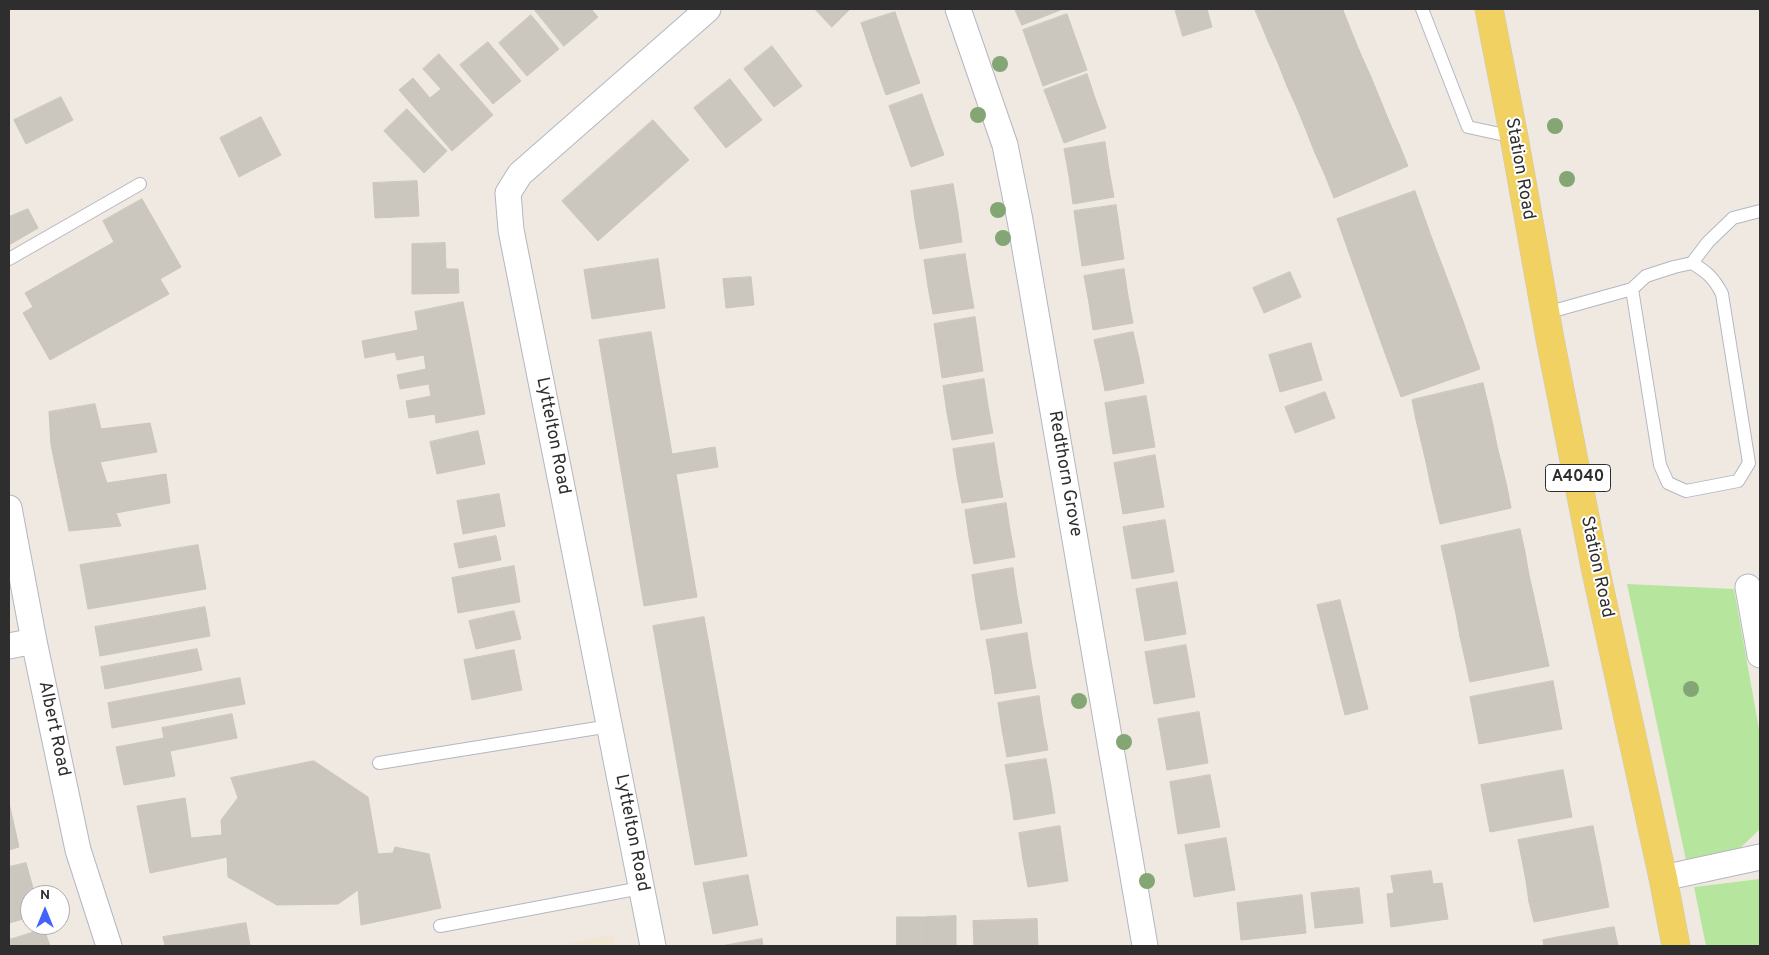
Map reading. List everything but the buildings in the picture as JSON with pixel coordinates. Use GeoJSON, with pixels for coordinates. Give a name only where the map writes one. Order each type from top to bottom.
{"type":"FeatureCollection","features":[{"type":"Feature","properties":{"kind":"main road","name":"Station Road"},"geometry":{"type":"LineString","coordinates":[[1489,9],[1596,572],[1663,878],[1676,946]]}},
{"type":"Feature","properties":{"kind":"street","name":"Lyttelton Road"},"geometry":{"type":"LineString","coordinates":[[653,946],[511,230],[508,193],[520,174],[708,9]]}},
{"type":"Feature","properties":{"kind":"street","name":"Redthorn Grove"},"geometry":{"type":"LineString","coordinates":[[958,9],[1005,145],[1146,946]]}},
{"type":"Feature","properties":{"kind":"street","name":"Albert Road"},"geometry":{"type":"LineString","coordinates":[[9,508],[34,641],[78,850],[109,946]]}},
{"type":"Feature","properties":{"kind":"street"},"geometry":{"type":"LineString","coordinates":[[1748,587],[1760,655]]}},
{"type":"Feature","properties":{"kind":"street"},"geometry":{"type":"LineString","coordinates":[[9,646],[34,641]]}},
{"type":"Feature","properties":{"kind":"street"},"geometry":{"type":"LineString","coordinates":[[1663,878],[1760,857]]}},
{"type":"Feature","properties":{"kind":"lane"},"geometry":{"type":"LineString","coordinates":[[1422,9],[1468,127],[1514,137]]}},
{"type":"Feature","properties":{"kind":"lane"},"geometry":{"type":"LineString","coordinates":[[9,260],[140,184]]}},
{"type":"Feature","properties":{"kind":"lane"},"geometry":{"type":"LineString","coordinates":[[1546,313],[1632,289],[1646,276],[1692,263],[1708,242],[1733,218],[1760,211]]}},
{"type":"Feature","properties":{"kind":"lane"},"geometry":{"type":"LineString","coordinates":[[1632,289],[1660,465],[1668,483],[1686,491],[1738,481],[1749,463],[1722,294],[1714,280],[1704,270],[1692,263]]}},
{"type":"Feature","properties":{"kind":"lane"},"geometry":{"type":"LineString","coordinates":[[379,763],[610,726]]}},
{"type":"Feature","properties":{"kind":"lane"},"geometry":{"type":"LineString","coordinates":[[440,926],[641,888]]}},
{"type":"Feature","properties":{"kind":"shaded area"},"geometry":{"type":"Polygon","coordinates":[[[613,935],[616,946],[554,946],[613,935]]]}},
{"type":"Feature","properties":{"kind":"green space"},"geometry":{"type":"Polygon","coordinates":[[[1627,584],[1734,589],[1760,735],[1760,829],[1739,849],[1686,860],[1627,584]]]}},
{"type":"Feature","properties":{"kind":"green space"},"geometry":{"type":"Polygon","coordinates":[[[1760,879],[1760,946],[1706,946],[1694,887],[1760,879]]]}}]}
